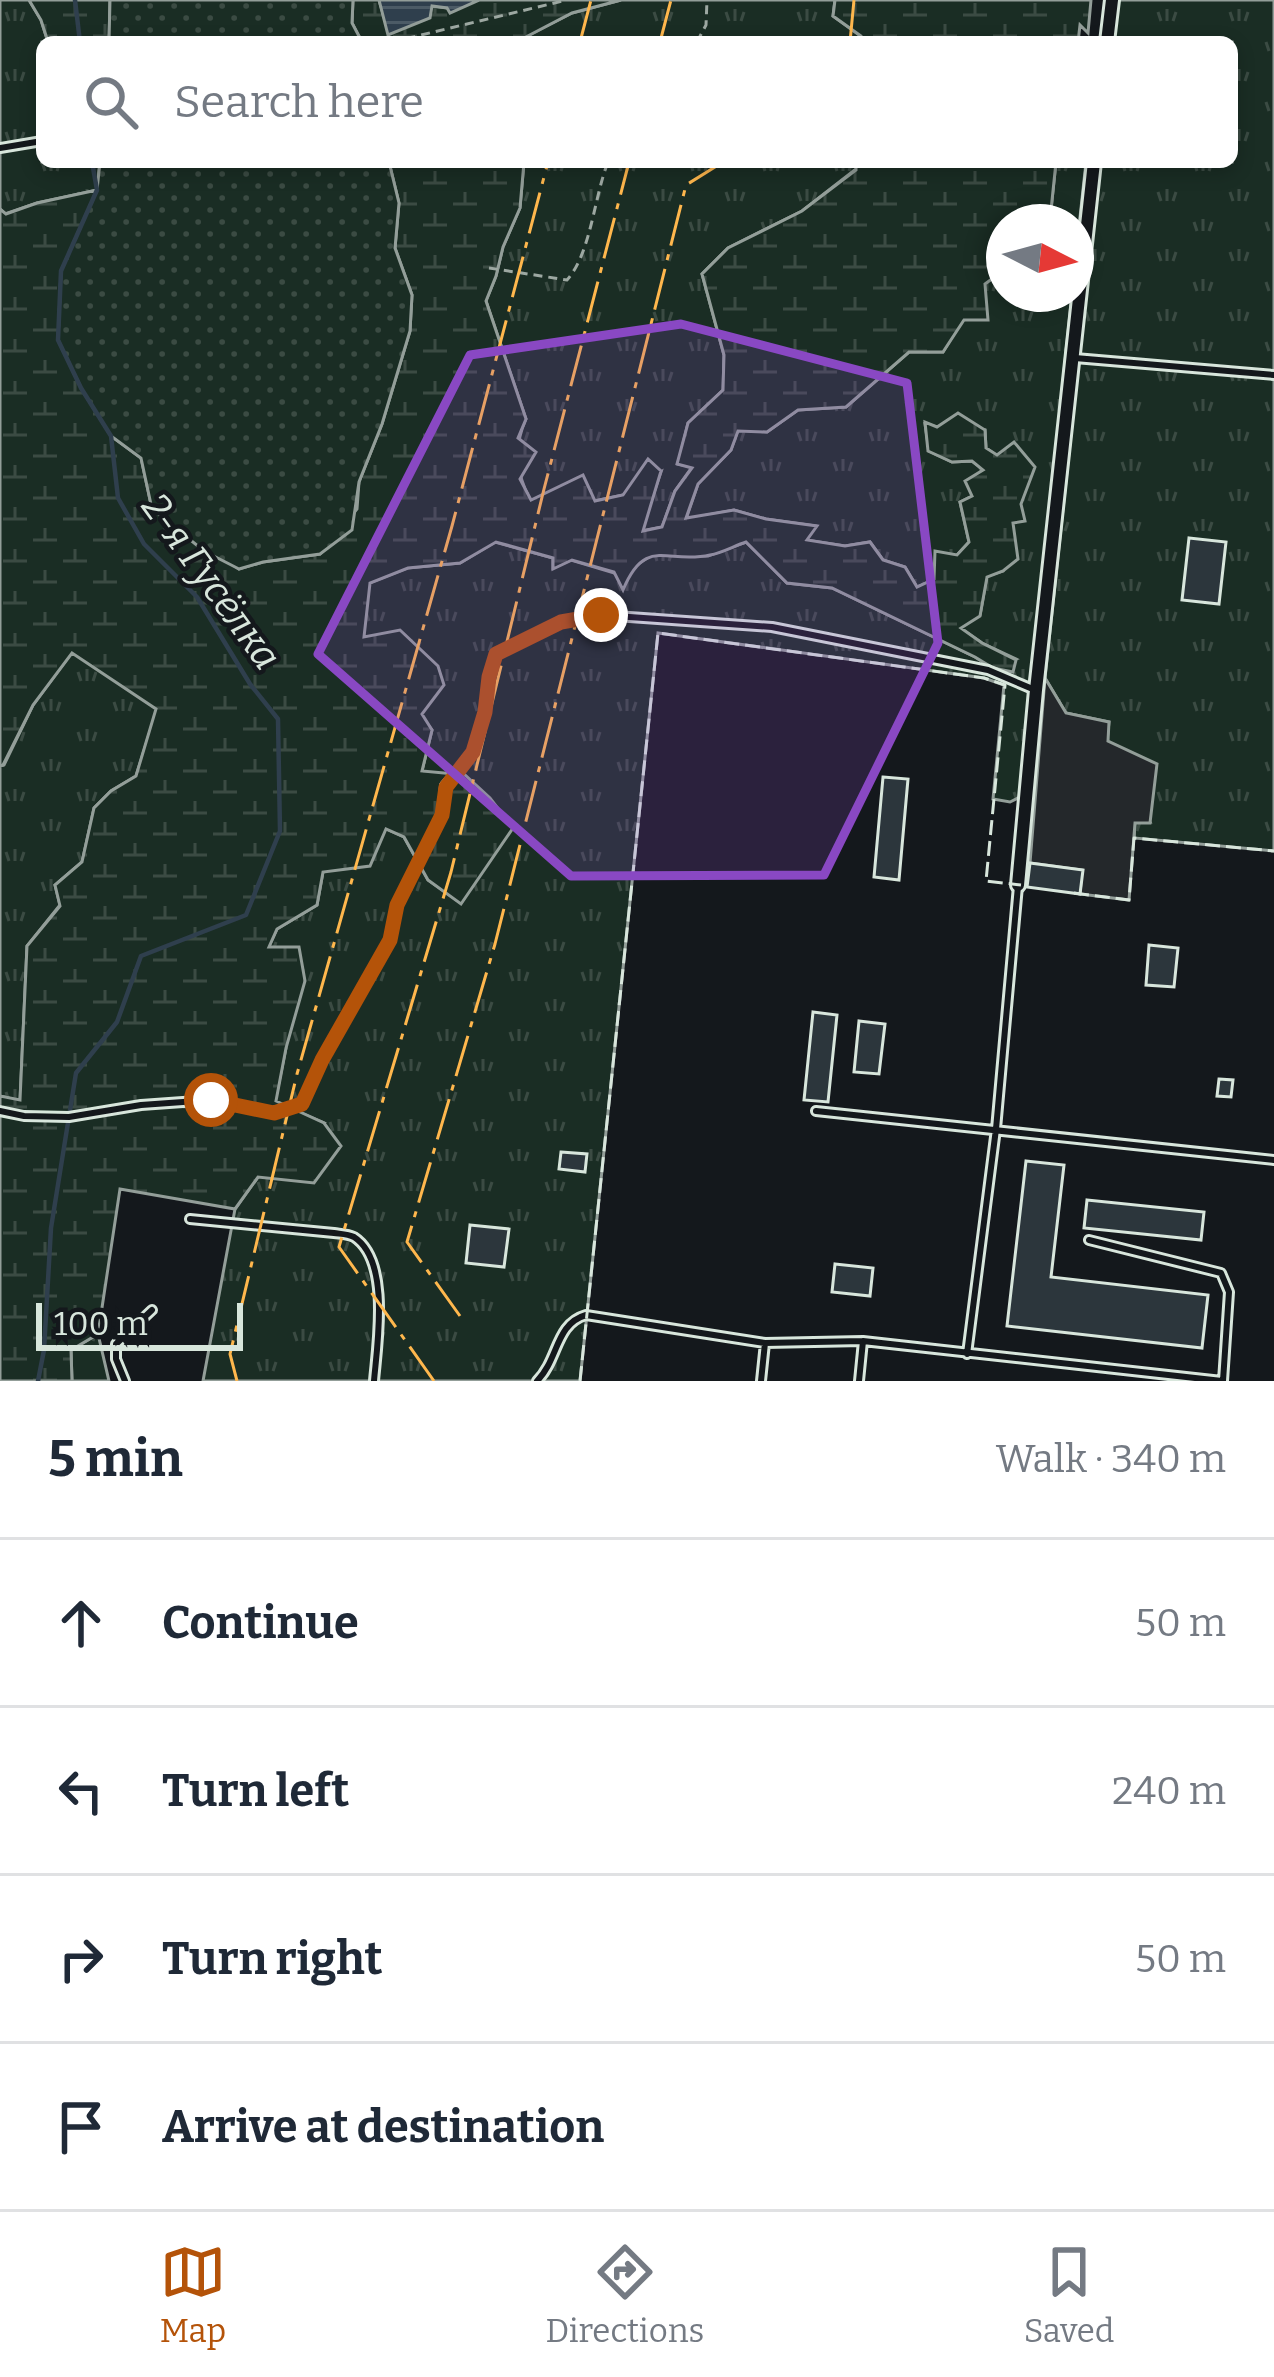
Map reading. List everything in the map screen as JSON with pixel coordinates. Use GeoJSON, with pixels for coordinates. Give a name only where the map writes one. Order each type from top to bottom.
{"type":"FeatureCollection","features":[{"type":"Feature","properties":{"kind":"street"},"geometry":{"type":"LineString","coordinates":[[1108,36],[1112,0]]}},
{"type":"Feature","properties":{"kind":"street"},"geometry":{"type":"LineString","coordinates":[[1018,885],[1093,168]]}},
{"type":"Feature","properties":{"kind":"lane"},"geometry":{"type":"LineString","coordinates":[[0,148],[36,142]]}},
{"type":"Feature","properties":{"kind":"lane"},"geometry":{"type":"LineString","coordinates":[[1072,358],[1274,376]]}},
{"type":"Feature","properties":{"kind":"lane"},"geometry":{"type":"LineString","coordinates":[[0,1111],[69,1117],[211,1100],[274,1113],[302,1104],[390,940],[397,905],[442,815],[446,787],[473,752],[496,654],[561,622],[601,615],[772,627],[988,670],[1036,690]]}},
{"type":"Feature","properties":{"kind":"lane"},"geometry":{"type":"LineString","coordinates":[[967,1354],[996,1129],[1018,885]]}},
{"type":"Feature","properties":{"kind":"lane"},"geometry":{"type":"LineString","coordinates":[[816,1111],[1274,1160]]}},
{"type":"Feature","properties":{"kind":"lane"},"geometry":{"type":"LineString","coordinates":[[190,1219],[354,1238],[373,1268],[381,1300],[374,1381]]}},
{"type":"Feature","properties":{"kind":"lane"},"geometry":{"type":"LineString","coordinates":[[538,1381],[571,1319],[586,1315],[765,1343],[862,1341],[1223,1381],[1229,1292],[1221,1273],[1090,1240]]}},
{"type":"Feature","properties":{"kind":"lane"},"geometry":{"type":"LineString","coordinates":[[125,1381],[116,1359],[116,1343],[152,1310]]}},
{"type":"Feature","properties":{"kind":"lane"},"geometry":{"type":"LineString","coordinates":[[859,1381],[862,1341]]}},
{"type":"Feature","properties":{"kind":"lane"},"geometry":{"type":"LineString","coordinates":[[760,1381],[765,1343]]}},
{"type":"Feature","properties":{"kind":"path"},"geometry":{"type":"LineString","coordinates":[[417,36],[567,0]]}},
{"type":"Feature","properties":{"kind":"path"},"geometry":{"type":"LineString","coordinates":[[700,36],[706,25],[707,0]]}},
{"type":"Feature","properties":{"kind":"path"},"geometry":{"type":"LineString","coordinates":[[489,268],[567,280],[578,267],[605,168]]}},
{"type":"Feature","properties":{"kind":"highlighted area"},"geometry":{"type":"Polygon","coordinates":[[[681,324],[907,383],[938,643],[824,875],[571,876],[318,654],[470,355],[681,324]]]}},
{"type":"Feature","properties":{"kind":"green space"},"geometry":{"type":"Polygon","coordinates":[[[0,0],[29,0],[46,36],[36,36],[36,168],[99,168],[97,190],[5,214],[0,209],[0,0]]]}},
{"type":"Feature","properties":{"kind":"green space"},"geometry":{"type":"Polygon","coordinates":[[[29,0],[110,0],[109,36],[46,36],[29,0]]]}},
{"type":"Feature","properties":{"kind":"green space"},"geometry":{"type":"Polygon","coordinates":[[[110,0],[353,0],[352,23],[359,36],[109,36],[110,0]]]}},
{"type":"Feature","properties":{"kind":"green space"},"geometry":{"type":"Polygon","coordinates":[[[353,0],[379,0],[389,34],[432,6],[448,8],[477,0],[621,0],[572,13],[528,36],[359,36],[352,23],[353,0]]]}},
{"type":"Feature","properties":{"kind":"green space"},"geometry":{"type":"Polygon","coordinates":[[[621,0],[835,0],[833,16],[861,36],[527,36],[572,13],[621,0]]]}},
{"type":"Feature","properties":{"kind":"green space"},"geometry":{"type":"Polygon","coordinates":[[[835,0],[1091,0],[1088,33],[1080,25],[1079,36],[861,36],[833,16],[835,0]]]}},
{"type":"Feature","properties":{"kind":"green space"},"geometry":{"type":"Polygon","coordinates":[[[1118,0],[1274,0],[1274,851],[1134,838],[1135,822],[1150,822],[1107,741],[1109,722],[1066,713],[1045,678],[1084,312],[1094,312],[1099,168],[1238,168],[1238,36],[1114,36],[1118,0]]]}},
{"type":"Feature","properties":{"kind":"green space"},"geometry":{"type":"Polygon","coordinates":[[[99,168],[390,168],[399,203],[395,248],[412,295],[410,331],[359,482],[352,530],[320,554],[239,569],[204,551],[152,509],[141,458],[111,436],[58,340],[61,271],[97,190],[99,168]]]}},
{"type":"Feature","properties":{"kind":"green space"},"geometry":{"type":"Polygon","coordinates":[[[390,168],[523,168],[520,208],[486,301],[526,419],[518,438],[536,452],[520,479],[531,500],[583,475],[595,501],[623,495],[648,459],[661,471],[643,531],[662,527],[675,491],[692,468],[677,464],[688,423],[723,390],[724,355],[702,274],[728,248],[802,211],[856,168],[1055,168],[1052,204],[986,204],[988,320],[964,320],[943,352],[909,352],[846,407],[798,410],[767,432],[738,431],[731,450],[698,484],[686,518],[734,510],[817,526],[807,540],[845,546],[870,542],[883,560],[905,567],[917,587],[934,579],[935,551],[957,555],[969,542],[960,502],[972,496],[965,481],[983,470],[972,461],[952,462],[928,451],[925,422],[937,427],[958,413],[985,430],[986,448],[997,455],[1014,442],[1035,467],[1021,504],[1025,521],[1013,523],[1018,559],[987,577],[980,616],[961,628],[1016,660],[1013,672],[993,668],[832,588],[787,583],[746,542],[710,555],[649,557],[623,590],[614,572],[572,560],[553,569],[553,558],[496,542],[460,563],[408,568],[370,583],[364,637],[400,630],[438,666],[444,685],[422,714],[432,730],[422,771],[465,775],[513,828],[461,904],[428,880],[404,837],[386,829],[370,866],[323,872],[317,905],[277,929],[269,947],[299,947],[305,981],[276,1101],[324,1123],[341,1146],[314,1183],[258,1177],[235,1209],[120,1189],[98,1334],[71,1350],[72,1381],[0,1381],[0,1096],[20,1100],[27,946],[60,906],[55,885],[82,862],[94,808],[136,776],[156,709],[72,653],[33,705],[0,766],[0,209],[6,214],[97,190],[61,271],[59,340],[111,436],[141,458],[152,509],[239,569],[320,554],[357,509],[359,482],[410,331],[412,295],[395,248],[399,203],[390,168]]]}},
{"type":"Feature","properties":{"kind":"green space"},"geometry":{"type":"Polygon","coordinates":[[[523,168],[856,168],[802,211],[728,248],[702,274],[724,355],[723,390],[688,423],[678,464],[692,467],[675,491],[662,527],[641,531],[661,472],[623,495],[594,501],[530,500],[525,490],[518,450],[526,419],[486,301],[520,208],[523,168]]]}},
{"type":"Feature","properties":{"kind":"green space"},"geometry":{"type":"Polygon","coordinates":[[[1055,168],[1085,168],[1081,204],[1052,204],[1055,168]]]}},
{"type":"Feature","properties":{"kind":"green space"},"geometry":{"type":"Polygon","coordinates":[[[985,283],[986,312],[1070,312],[1020,797],[1010,802],[993,799],[1004,685],[984,678],[658,633],[580,1381],[203,1381],[235,1209],[258,1177],[324,1123],[275,1102],[286,1048],[268,948],[277,929],[317,905],[323,872],[386,829],[404,837],[428,880],[461,903],[481,871],[422,771],[432,730],[363,638],[369,583],[407,568],[460,563],[495,542],[553,558],[553,568],[571,560],[614,573],[652,555],[708,556],[746,542],[787,583],[832,588],[993,668],[1016,659],[960,628],[980,615],[987,576],[1003,571],[996,455],[986,448],[985,430],[925,424],[929,451],[952,462],[972,461],[984,470],[972,496],[960,502],[969,542],[934,580],[917,587],[905,567],[883,560],[870,542],[845,546],[806,540],[815,526],[734,510],[686,519],[698,484],[731,450],[738,430],[767,432],[798,410],[846,407],[909,352],[943,352],[985,283]]]}},
{"type":"Feature","properties":{"kind":"green space"},"geometry":{"type":"Polygon","coordinates":[[[72,652],[157,709],[136,776],[94,808],[82,862],[55,885],[60,905],[27,946],[20,1101],[0,1096],[0,766],[33,705],[72,652]]]}},
{"type":"Feature","properties":{"kind":"green space"},"geometry":{"type":"Polygon","coordinates":[[[98,1334],[109,1381],[72,1381],[71,1350],[98,1334]]]}},
{"type":"Feature","properties":{"kind":"shaded area"},"geometry":{"type":"Polygon","coordinates":[[[1045,678],[1066,713],[1109,722],[1108,741],[1157,764],[1150,823],[1135,823],[1129,900],[1080,894],[1082,870],[1030,863],[1045,678]]]}},
{"type":"Feature","properties":{"kind":"water"},"geometry":{"type":"Polygon","coordinates":[[[379,0],[477,1],[450,13],[432,6],[430,18],[388,35],[379,0]]]}},
{"type":"Feature","properties":{"kind":"building"},"geometry":{"type":"Polygon","coordinates":[[[1189,538],[1226,542],[1219,604],[1182,600],[1189,538]]]}},
{"type":"Feature","properties":{"kind":"building"},"geometry":{"type":"Polygon","coordinates":[[[883,777],[908,779],[899,880],[874,877],[883,777]]]}},
{"type":"Feature","properties":{"kind":"building"},"geometry":{"type":"Polygon","coordinates":[[[1030,863],[1083,870],[1080,894],[1027,887],[1030,863]]]}},
{"type":"Feature","properties":{"kind":"building"},"geometry":{"type":"Polygon","coordinates":[[[1149,945],[1178,948],[1174,987],[1146,985],[1149,945]]]}},
{"type":"Feature","properties":{"kind":"building"},"geometry":{"type":"Polygon","coordinates":[[[813,1012],[837,1015],[828,1102],[804,1100],[813,1012]]]}},
{"type":"Feature","properties":{"kind":"building"},"geometry":{"type":"Polygon","coordinates":[[[859,1021],[885,1024],[879,1074],[854,1072],[859,1021]]]}},
{"type":"Feature","properties":{"kind":"building"},"geometry":{"type":"Polygon","coordinates":[[[1219,1079],[1233,1080],[1231,1097],[1217,1096],[1219,1079]]]}},
{"type":"Feature","properties":{"kind":"building"},"geometry":{"type":"Polygon","coordinates":[[[561,1152],[587,1154],[585,1172],[559,1169],[561,1152]]]}},
{"type":"Feature","properties":{"kind":"building"},"geometry":{"type":"Polygon","coordinates":[[[1026,1161],[1064,1165],[1051,1277],[1208,1295],[1202,1348],[1007,1326],[1026,1161]]]}},
{"type":"Feature","properties":{"kind":"building"},"geometry":{"type":"Polygon","coordinates":[[[1087,1200],[1204,1212],[1201,1240],[1084,1228],[1087,1200]]]}},
{"type":"Feature","properties":{"kind":"building"},"geometry":{"type":"Polygon","coordinates":[[[470,1225],[509,1229],[504,1267],[466,1263],[470,1225]]]}},
{"type":"Feature","properties":{"kind":"building"},"geometry":{"type":"Polygon","coordinates":[[[835,1264],[873,1268],[870,1296],[832,1292],[835,1264]]]}},
{"type":"Feature","properties":{"kind":"waterway","name":"2-я Гусёлка"},"geometry":{"type":"LineString","coordinates":[[75,0],[79,36]]}},
{"type":"Feature","properties":{"kind":"waterway","name":"2-я Гусёлка"},"geometry":{"type":"LineString","coordinates":[[38,1381],[51,1228],[76,1073],[117,1022],[141,956],[246,915],[280,831],[278,719],[250,684],[197,597],[144,544],[118,498],[111,436],[58,340],[61,271],[97,190],[93,168]]}},
{"type":"Feature","properties":{"kind":"fence"},"geometry":{"type":"LineString","coordinates":[[580,1381],[658,633],[984,678],[1005,685],[986,881],[1021,885]]}},
{"type":"Feature","properties":{"kind":"fence"},"geometry":{"type":"LineString","coordinates":[[1074,893],[1129,900],[1134,838],[1274,851]]}},
{"type":"Feature","properties":{"kind":"power"},"geometry":{"type":"LineString","coordinates":[[582,36],[591,0]]}},
{"type":"Feature","properties":{"kind":"power"},"geometry":{"type":"LineString","coordinates":[[662,36],[671,0]]}},
{"type":"Feature","properties":{"kind":"power"},"geometry":{"type":"LineString","coordinates":[[851,36],[854,0]]}},
{"type":"Feature","properties":{"kind":"power"},"geometry":{"type":"LineString","coordinates":[[237,1381],[230,1354],[297,1074],[452,526],[546,168]]}},
{"type":"Feature","properties":{"kind":"power"},"geometry":{"type":"LineString","coordinates":[[434,1381],[339,1247],[451,872],[627,168]]}},
{"type":"Feature","properties":{"kind":"power"},"geometry":{"type":"LineString","coordinates":[[460,1316],[407,1242],[495,944],[686,185],[713,168]]}},
{"type":"Feature","properties":{"kind":"route"},"geometry":{"type":"LineString","coordinates":[[211,1100],[274,1113],[302,1104],[390,940],[397,905],[442,815],[446,787],[473,752],[496,654],[561,622],[601,615]]}}]}
